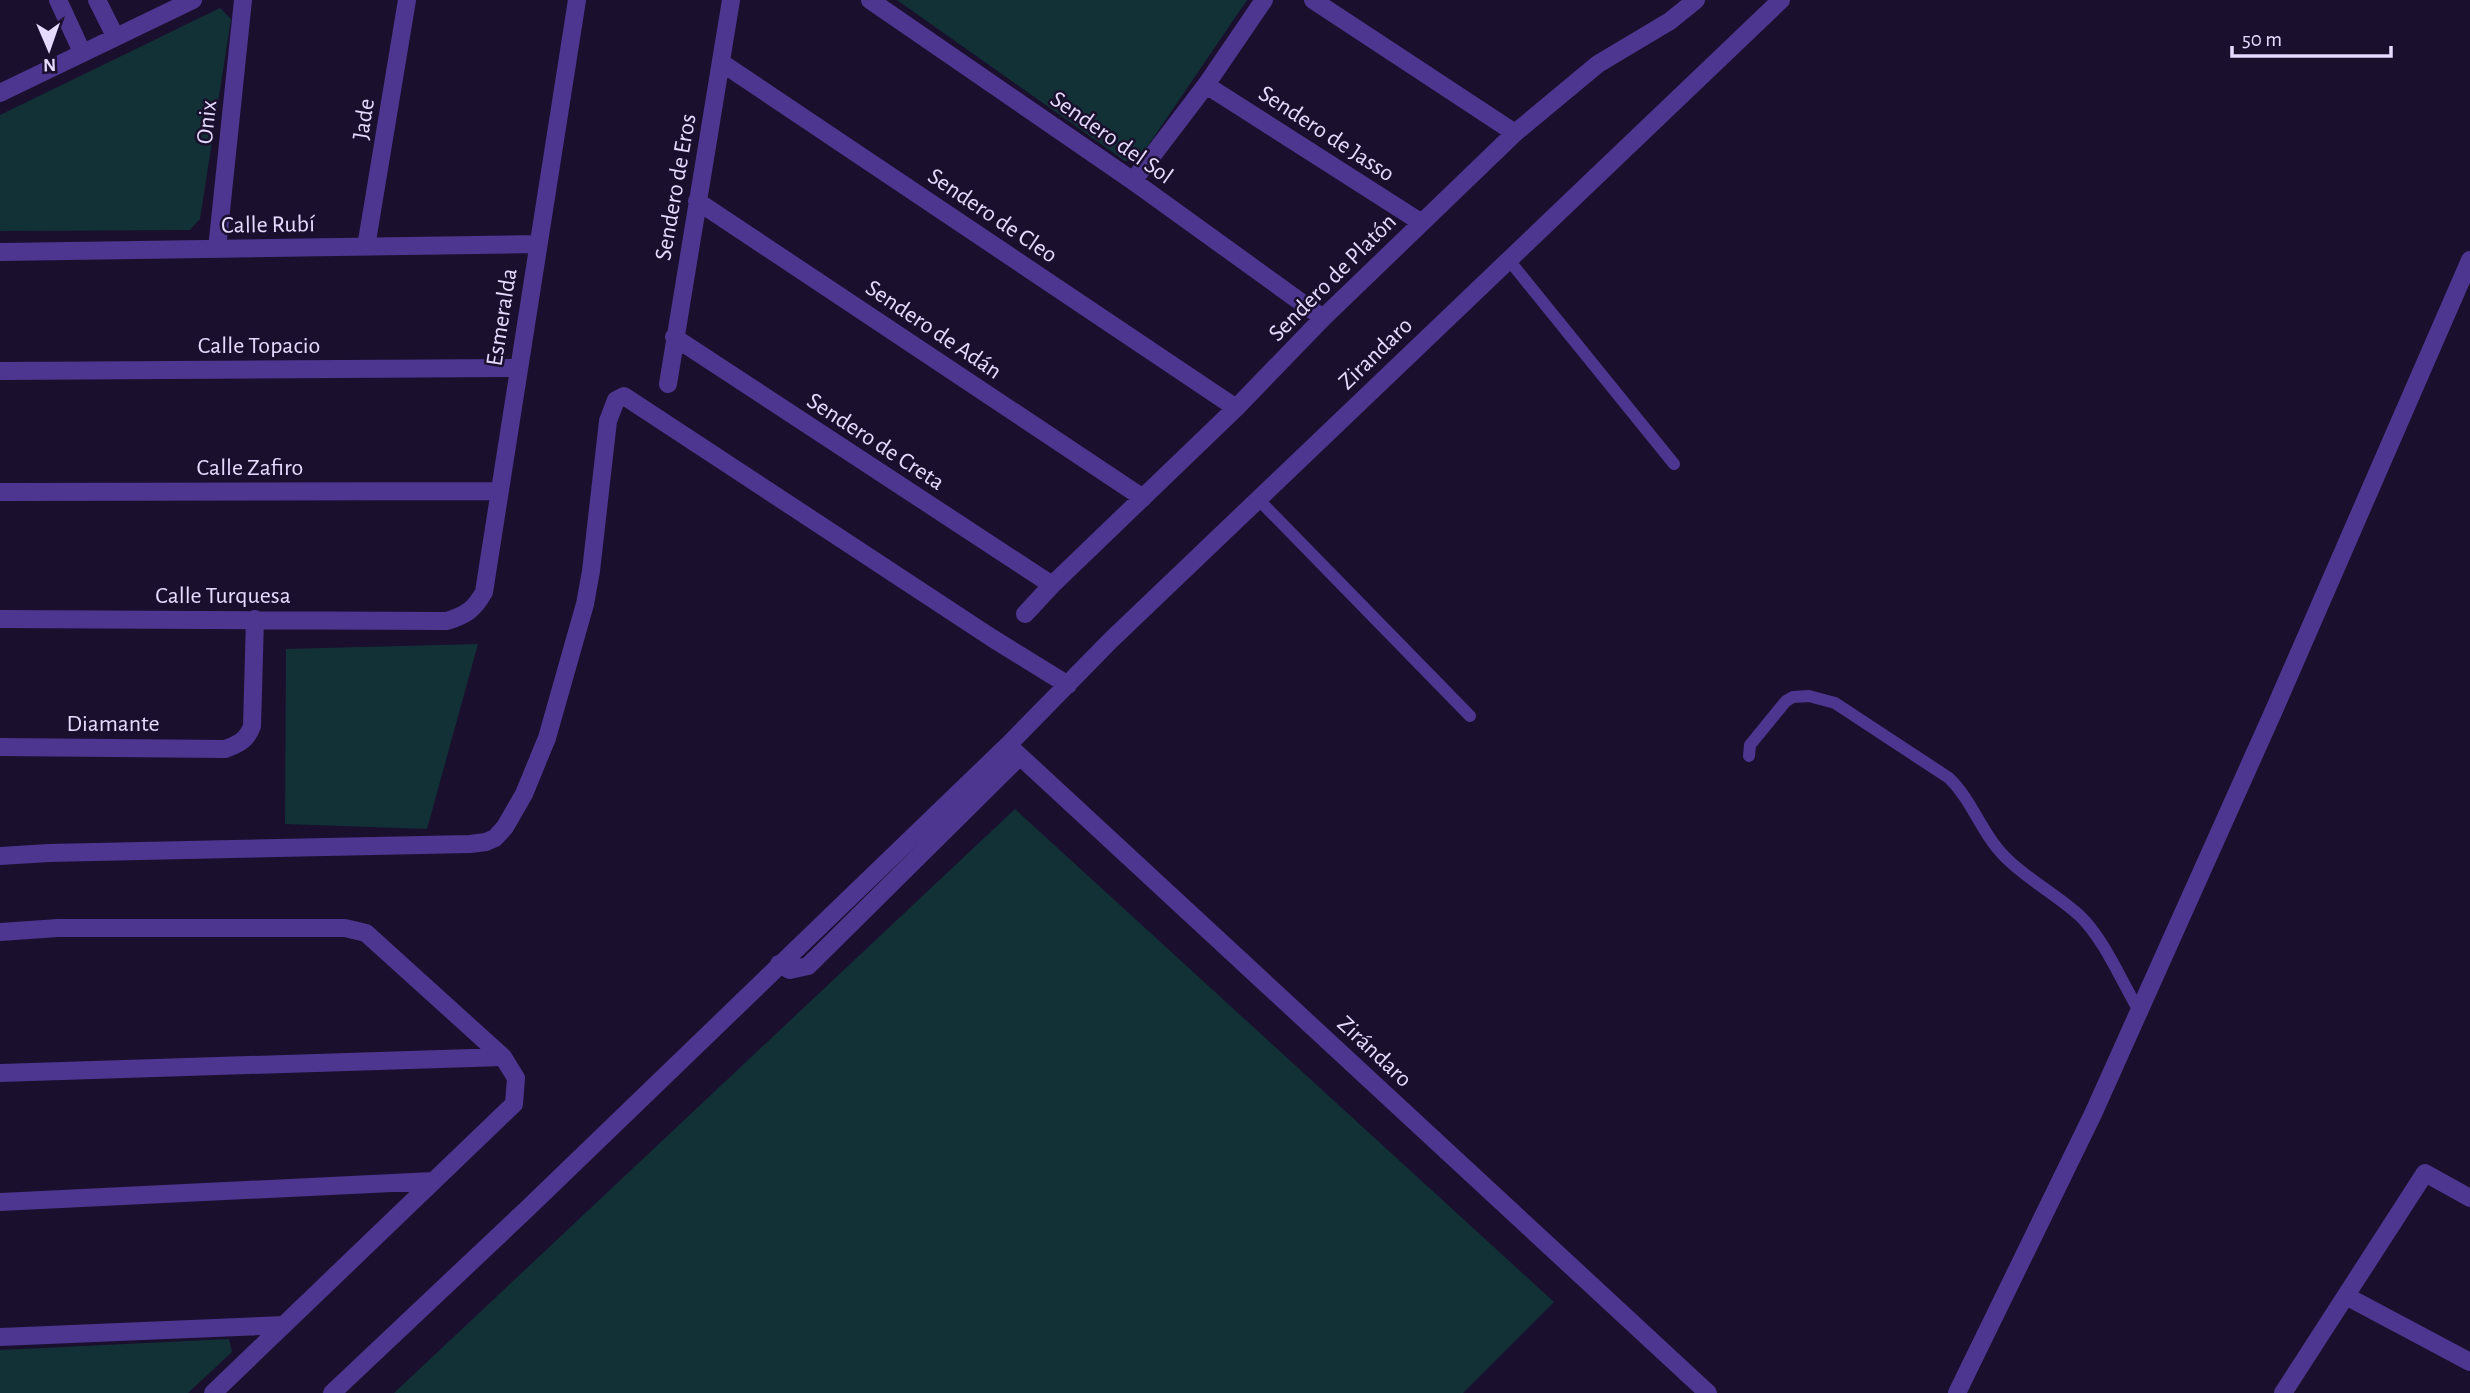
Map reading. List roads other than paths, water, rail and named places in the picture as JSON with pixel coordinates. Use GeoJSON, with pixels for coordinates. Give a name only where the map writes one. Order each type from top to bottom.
{"type":"FeatureCollection","features":[{"type":"Feature","properties":{"kind":"street"},"geometry":{"type":"LineString","coordinates":[[58,0],[82,52]]}},
{"type":"Feature","properties":{"kind":"street"},"geometry":{"type":"LineString","coordinates":[[97,0],[115,36]]}},
{"type":"Feature","properties":{"kind":"street"},"geometry":{"type":"LineString","coordinates":[[0,93],[192,0]]}},
{"type":"Feature","properties":{"kind":"street","name":"Onix"},"geometry":{"type":"LineString","coordinates":[[217,249],[243,0]]}},
{"type":"Feature","properties":{"kind":"street","name":"Jade"},"geometry":{"type":"LineString","coordinates":[[366,247],[407,0]]}},
{"type":"Feature","properties":{"kind":"street","name":"Esmeralda"},"geometry":{"type":"LineString","coordinates":[[447,621],[468,614],[484,592],[577,0]]}},
{"type":"Feature","properties":{"kind":"street","name":"Sendero de Eros"},"geometry":{"type":"LineString","coordinates":[[668,383],[731,0]]}},
{"type":"Feature","properties":{"kind":"street","name":"Sendero del Sol"},"geometry":{"type":"LineString","coordinates":[[870,0],[1133,181],[1323,318]]}},
{"type":"Feature","properties":{"kind":"street"},"geometry":{"type":"LineString","coordinates":[[1133,181],[1206,85],[1264,0]]}},
{"type":"Feature","properties":{"kind":"street"},"geometry":{"type":"LineString","coordinates":[[1313,0],[1515,133]]}},
{"type":"Feature","properties":{"kind":"street","name":"Sendero de Platón"},"geometry":{"type":"LineString","coordinates":[[1025,614],[1236,408],[1323,318],[1515,133],[1598,64],[1670,21],[1696,0]]}},
{"type":"Feature","properties":{"kind":"street","name":"Zirandaro"},"geometry":{"type":"LineString","coordinates":[[332,1393],[527,1209],[779,964],[790,970],[808,966],[1014,751],[1068,685],[1111,640],[1781,0]]}},
{"type":"Feature","properties":{"kind":"street","name":"Sendero de Cleo"},"geometry":{"type":"LineString","coordinates":[[722,63],[1236,408]]}},
{"type":"Feature","properties":{"kind":"street","name":"Sendero de Jasso"},"geometry":{"type":"LineString","coordinates":[[1206,85],[1422,223]]}},
{"type":"Feature","properties":{"kind":"street","name":"Sendero de Adán"},"geometry":{"type":"LineString","coordinates":[[697,201],[1143,498]]}},
{"type":"Feature","properties":{"kind":"street","name":"Calle Rubí"},"geometry":{"type":"LineString","coordinates":[[0,252],[537,244]]}},
{"type":"Feature","properties":{"kind":"street"},"geometry":{"type":"LineString","coordinates":[[1957,1393],[2093,1114],[2470,260]]}},
{"type":"Feature","properties":{"kind":"street","name":"Sendero de Creta"},"geometry":{"type":"LineString","coordinates":[[674,337],[1052,585]]}},
{"type":"Feature","properties":{"kind":"street","name":"Calle Topacio"},"geometry":{"type":"LineString","coordinates":[[0,371],[518,368]]}},
{"type":"Feature","properties":{"kind":"street"},"geometry":{"type":"LineString","coordinates":[[0,856],[49,852],[470,844],[495,838],[505,827],[524,794],[547,738],[587,593],[608,421],[616,400],[624,396],[1068,685]]}},
{"type":"Feature","properties":{"kind":"street","name":"Calle Zafiro"},"geometry":{"type":"LineString","coordinates":[[0,492],[499,491]]}},
{"type":"Feature","properties":{"kind":"street","name":"Calle Turquesa"},"geometry":{"type":"LineString","coordinates":[[0,619],[447,621]]}},
{"type":"Feature","properties":{"kind":"street","name":"Diamante"},"geometry":{"type":"LineString","coordinates":[[0,747],[225,749],[239,743],[248,736],[251,726],[254,619]]}},
{"type":"Feature","properties":{"kind":"street","name":"Zirándaro"},"geometry":{"type":"LineString","coordinates":[[1014,751],[1709,1393]]}},
{"type":"Feature","properties":{"kind":"street"},"geometry":{"type":"LineString","coordinates":[[0,932],[58,928],[345,928],[366,933],[503,1057],[516,1078],[514,1104],[213,1393]]}},
{"type":"Feature","properties":{"kind":"street"},"geometry":{"type":"LineString","coordinates":[[0,1073],[503,1057]]}},
{"type":"Feature","properties":{"kind":"street"},"geometry":{"type":"LineString","coordinates":[[2283,1393],[2425,1173],[2470,1199]]}},
{"type":"Feature","properties":{"kind":"street"},"geometry":{"type":"LineString","coordinates":[[0,1202],[433,1181]]}},
{"type":"Feature","properties":{"kind":"street"},"geometry":{"type":"LineString","coordinates":[[2346,1296],[2470,1362]]}},
{"type":"Feature","properties":{"kind":"street"},"geometry":{"type":"LineString","coordinates":[[0,1337],[284,1325]]}},
{"type":"Feature","properties":{"kind":"lane"},"geometry":{"type":"LineString","coordinates":[[1508,259],[1674,464]]}},
{"type":"Feature","properties":{"kind":"lane"},"geometry":{"type":"LineString","coordinates":[[1259,500],[1470,716]]}},
{"type":"Feature","properties":{"kind":"lane"},"geometry":{"type":"LineString","coordinates":[[1749,756],[1750,745],[1786,701],[1793,697],[1820,698],[1835,703],[1858,718],[1949,778],[1958,787],[1995,847],[2074,911],[2094,932],[2139,1011]]}}]}
